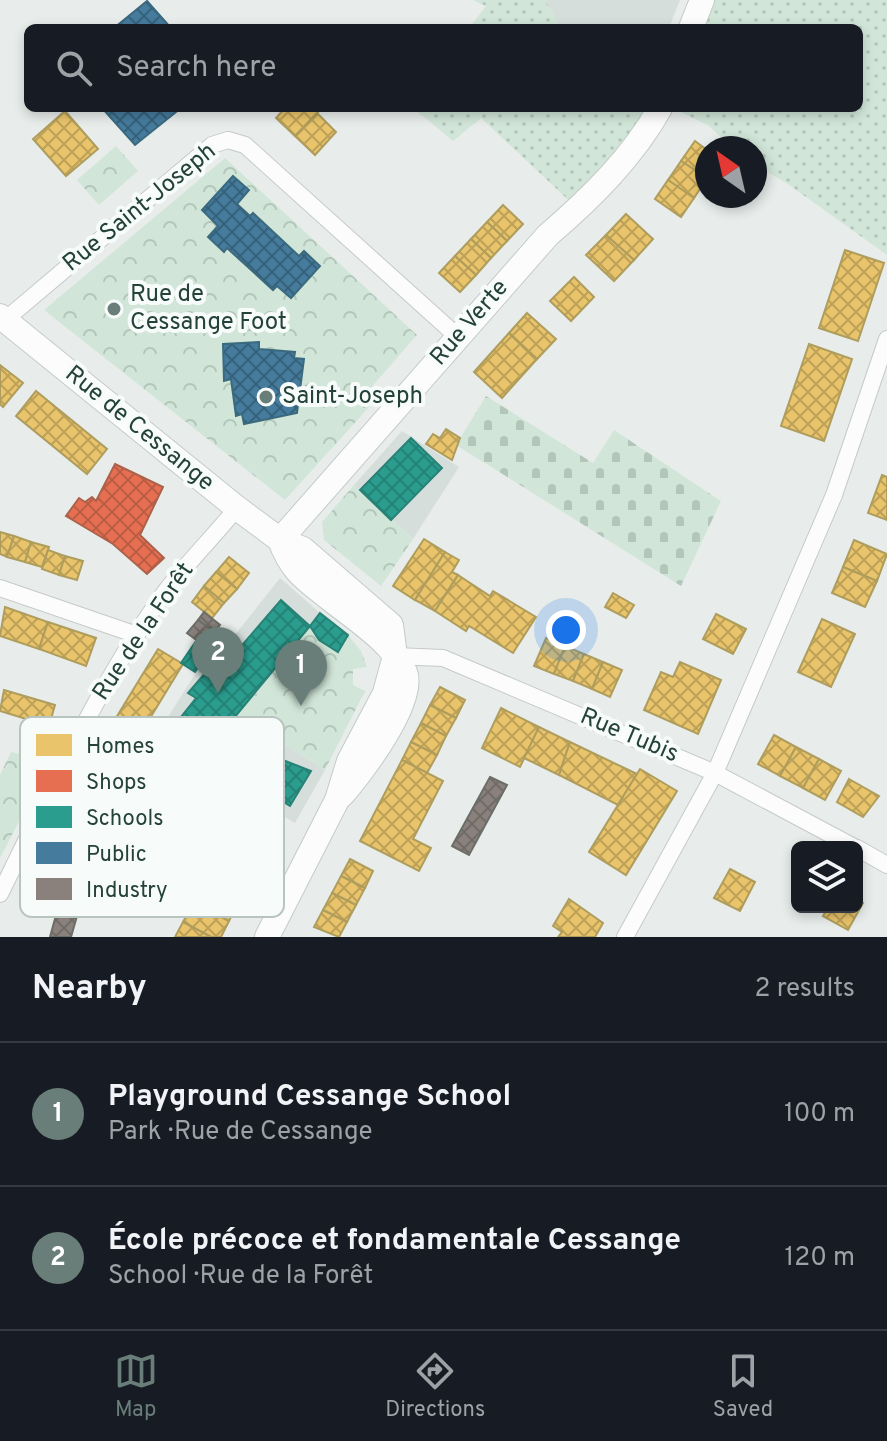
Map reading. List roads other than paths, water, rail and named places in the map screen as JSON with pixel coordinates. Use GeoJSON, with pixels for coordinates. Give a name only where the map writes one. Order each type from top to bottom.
{"type":"FeatureCollection","features":[{"type":"Feature","properties":{"kind":"main road"},"geometry":{"type":"LineString","coordinates":[[693,24],[702,0]]}},
{"type":"Feature","properties":{"kind":"main road","name":"Rue Verte"},"geometry":{"type":"LineString","coordinates":[[280,540],[548,235],[578,209],[624,159],[657,112]]}},
{"type":"Feature","properties":{"kind":"main road","name":"Rue de Cessange"},"geometry":{"type":"LineString","coordinates":[[2,318],[280,540],[289,566],[395,656]]}},
{"type":"Feature","properties":{"kind":"main road"},"geometry":{"type":"LineString","coordinates":[[284,904],[337,800],[349,761],[385,693],[395,656]]}},
{"type":"Feature","properties":{"kind":"main road"},"geometry":{"type":"LineString","coordinates":[[267,937],[277,917]]}},
{"type":"Feature","properties":{"kind":"street","name":"Rue Saint-Joseph"},"geometry":{"type":"LineString","coordinates":[[2,318],[212,145],[228,140],[245,145],[458,337]]}},
{"type":"Feature","properties":{"kind":"street"},"geometry":{"type":"LineString","coordinates":[[625,937],[715,773],[834,495],[887,339]]}},
{"type":"Feature","properties":{"kind":"street","name":"Rue de la Forêt"},"geometry":{"type":"LineString","coordinates":[[88,717],[167,590],[237,508]]}},
{"type":"Feature","properties":{"kind":"street"},"geometry":{"type":"LineString","coordinates":[[0,588],[137,635]]}},
{"type":"Feature","properties":{"kind":"street","name":"Rue Tubis"},"geometry":{"type":"LineString","coordinates":[[395,656],[443,658],[715,773],[843,841]]}},
{"type":"Feature","properties":{"kind":"street","name":"Rue Tubis"},"geometry":{"type":"LineString","coordinates":[[863,852],[887,865]]}},
{"type":"Feature","properties":{"kind":"street","name":"Rue de la Forêt"},"geometry":{"type":"LineString","coordinates":[[0,894],[20,854]]}},
{"type":"Feature","properties":{"kind":"place","name":"Rue de Cessange Foot"},"geometry":{"type":"Point","coordinates":[114,309]}},
{"type":"Feature","properties":{"kind":"place","name":"Saint-Joseph"},"geometry":{"type":"Point","coordinates":[266,397]}},
{"type":"Feature","properties":{"kind":"place","name":"École précoce et fondamentale Cessange"},"geometry":{"type":"Point","coordinates":[218,693]}},
{"type":"Feature","properties":{"kind":"place","name":"Playground Cessange School"},"geometry":{"type":"Point","coordinates":[301,706]}}]}
